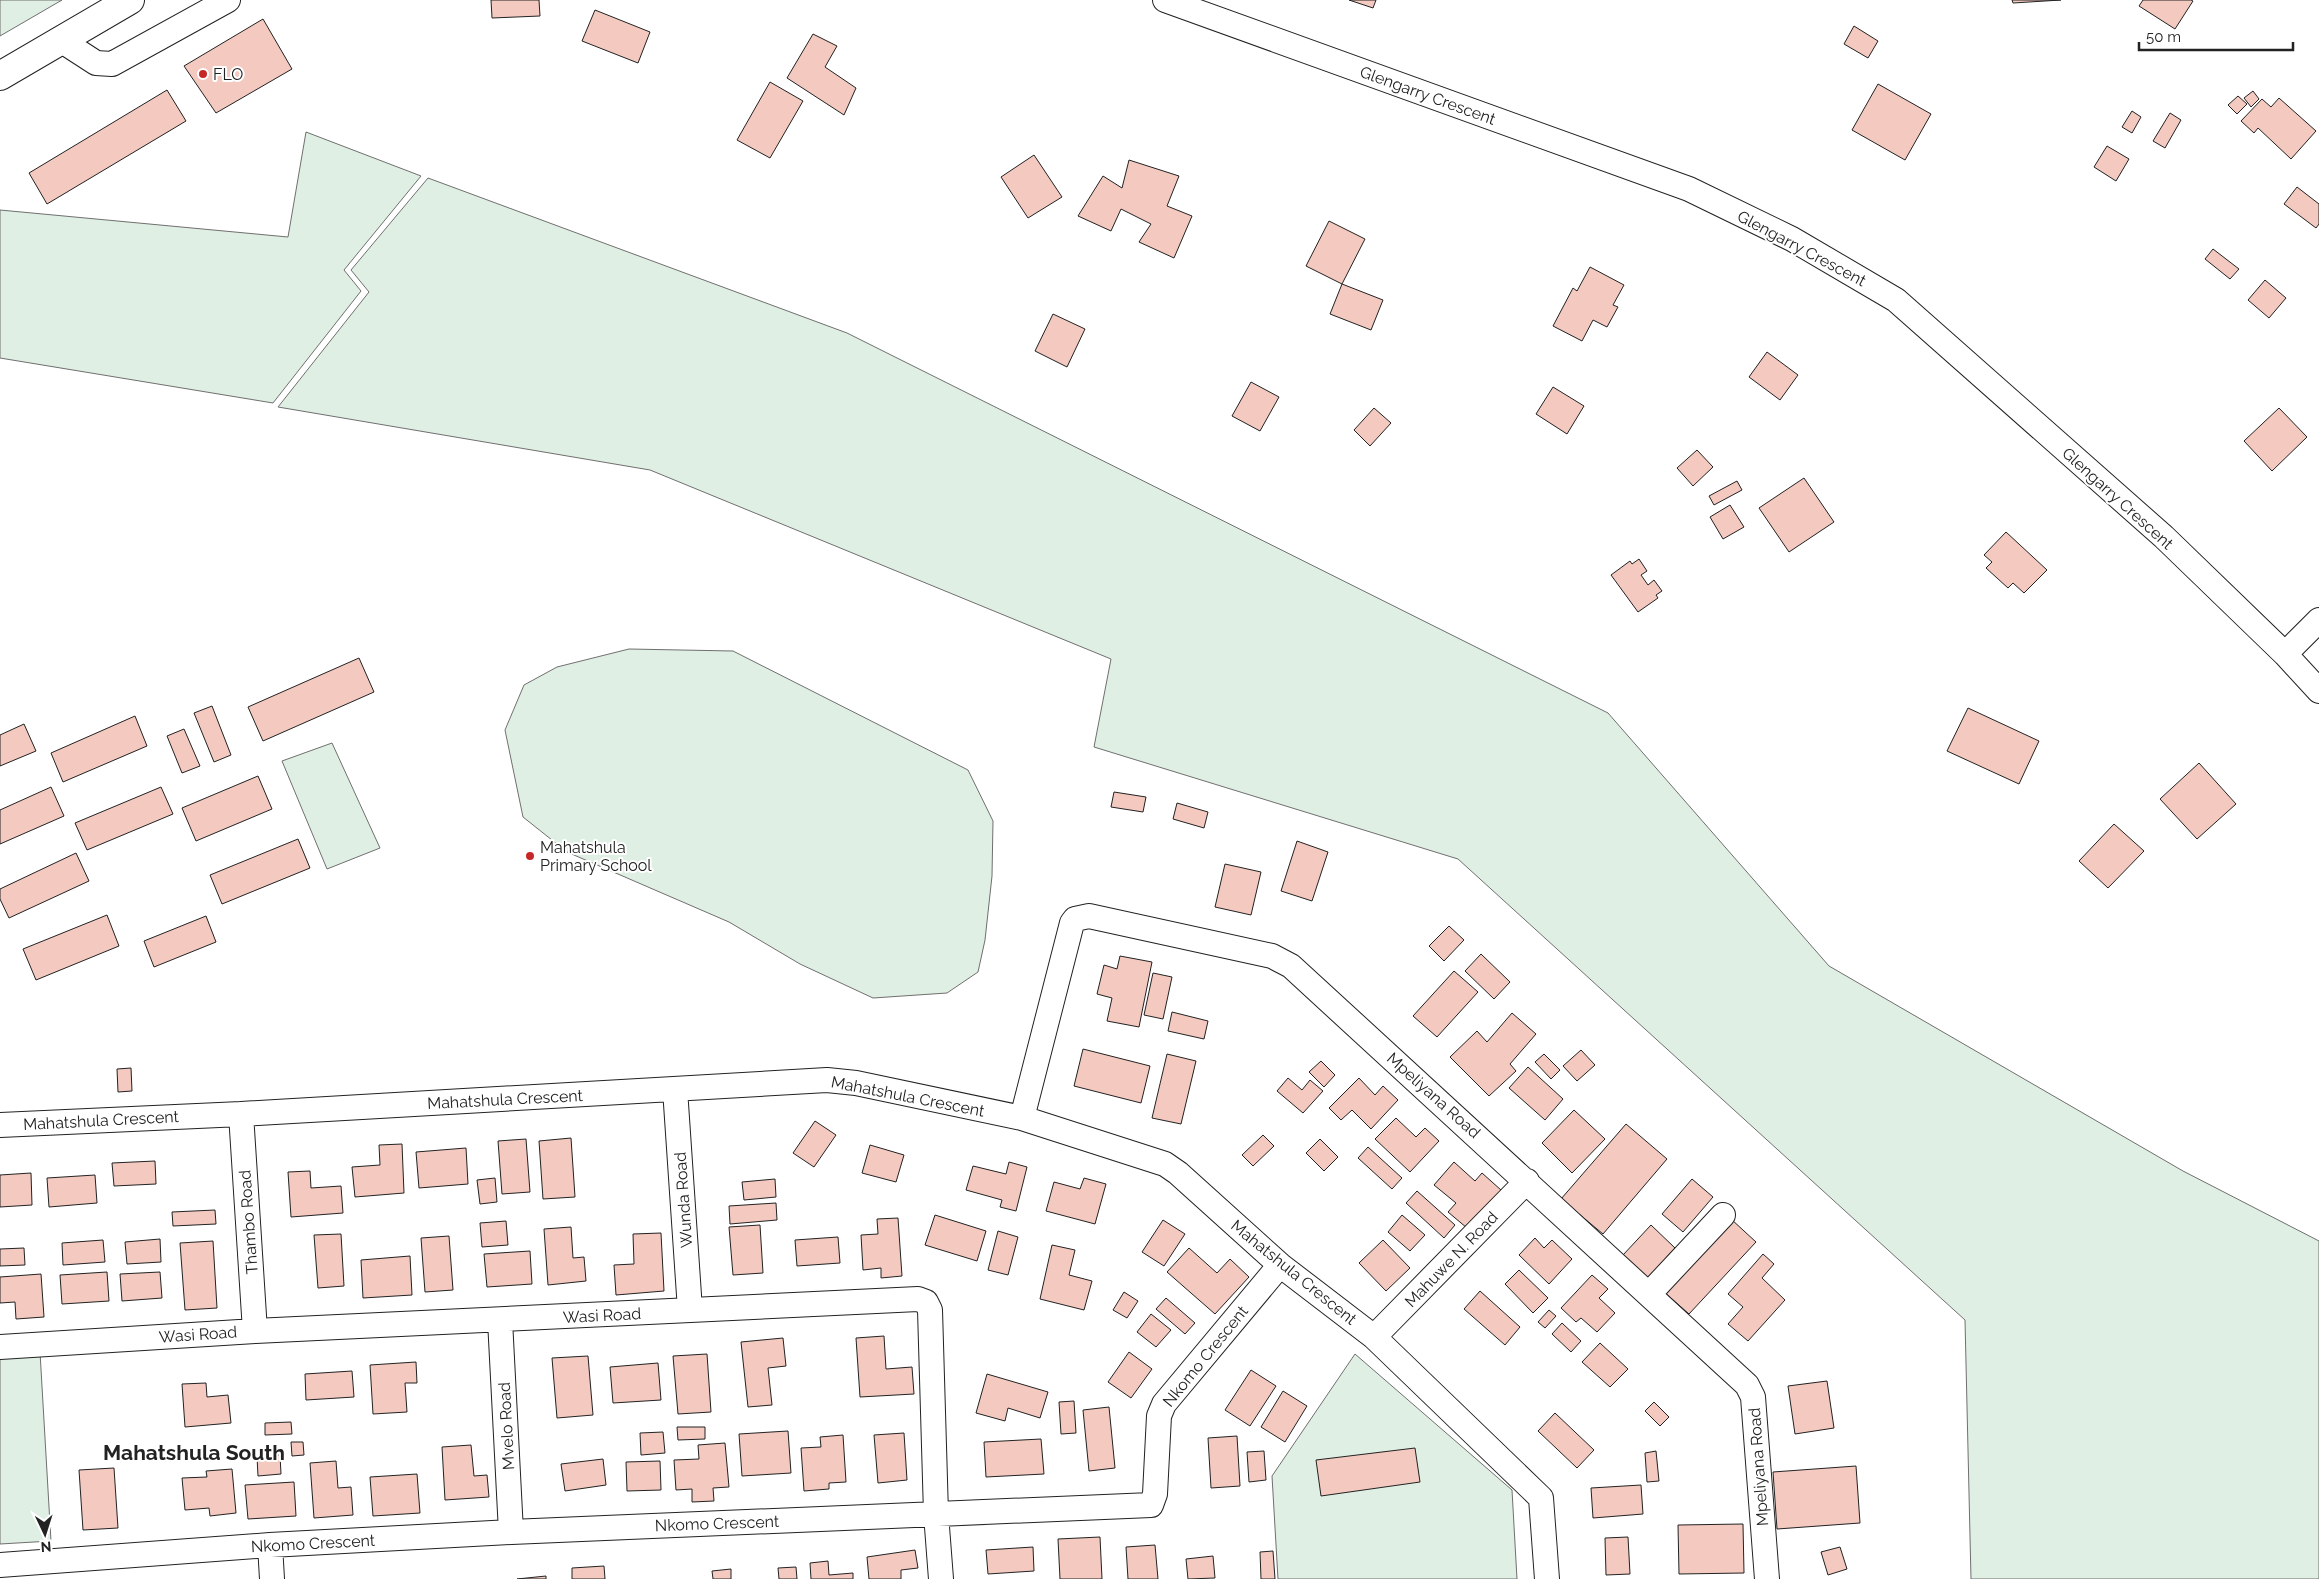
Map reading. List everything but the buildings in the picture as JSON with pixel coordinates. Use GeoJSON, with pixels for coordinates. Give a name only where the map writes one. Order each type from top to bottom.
{"type":"FeatureCollection","features":[{"type":"Feature","properties":{"kind":"highway"},"geometry":{"type":"LineString","coordinates":[[0,76],[130,0]]}},
{"type":"Feature","properties":{"kind":"street"},"geometry":{"type":"LineString","coordinates":[[62,41],[96,63],[112,64],[228,0]]}},
{"type":"Feature","properties":{"kind":"street","name":"Glengarry Crescent"},"geometry":{"type":"LineString","coordinates":[[1165,0],[1689,189],[1800,244],[1896,300],[2164,538],[2285,654],[2319,691]]}},
{"type":"Feature","properties":{"kind":"street"},"geometry":{"type":"LineString","coordinates":[[2285,654],[2319,620]]}},
{"type":"Feature","properties":{"kind":"street","name":"Mpeliyana Road"},"geometry":{"type":"LineString","coordinates":[[1022,1118],[1072,923],[1079,917],[1089,916],[1272,956],[1291,966],[1747,1385],[1753,1397],[1767,1579]]}},
{"type":"Feature","properties":{"kind":"street","name":"Mahatshula Crescent"},"geometry":{"type":"LineString","coordinates":[[0,1125],[241,1114],[841,1081],[1022,1118],[1165,1164],[1178,1173],[1280,1265],[1374,1337],[1540,1498],[1547,1579]]}},
{"type":"Feature","properties":{"kind":"street","name":"Wunda Road"},"geometry":{"type":"LineString","coordinates":[[676,1089],[690,1310]]}},
{"type":"Feature","properties":{"kind":"street","name":"Thambo Road"},"geometry":{"type":"LineString","coordinates":[[241,1114],[255,1331]]}},
{"type":"Feature","properties":{"kind":"street","name":"Mahuwe N. Road"},"geometry":{"type":"LineString","coordinates":[[1374,1337],[1527,1181]]}},
{"type":"Feature","properties":{"kind":"street"},"geometry":{"type":"LineString","coordinates":[[1649,1294],[1723,1215]]}},
{"type":"Feature","properties":{"kind":"street","name":"Nkomo Crescent"},"geometry":{"type":"LineString","coordinates":[[0,1565],[270,1545],[511,1532],[1153,1504],[1160,1416],[1164,1404],[1280,1265]]}},
{"type":"Feature","properties":{"kind":"street","name":"Wasi Road"},"geometry":{"type":"LineString","coordinates":[[0,1347],[255,1331],[918,1299],[926,1302],[930,1310],[936,1514],[941,1579]]}},
{"type":"Feature","properties":{"kind":"street","name":"Mvelo Road"},"geometry":{"type":"LineString","coordinates":[[500,1320],[511,1532]]}},
{"type":"Feature","properties":{"kind":"street"},"geometry":{"type":"LineString","coordinates":[[270,1545],[272,1579]]}},
{"type":"Feature","properties":{"kind":"green space"},"geometry":{"type":"Polygon","coordinates":[[[0,0],[62,0],[0,36],[0,0]]]}},
{"type":"Feature","properties":{"kind":"green space"},"geometry":{"type":"Polygon","coordinates":[[[306,132],[421,176],[344,270],[361,291],[273,403],[0,358],[0,210],[288,237],[306,132]]]}},
{"type":"Feature","properties":{"kind":"green space"},"geometry":{"type":"Polygon","coordinates":[[[428,178],[847,333],[1608,713],[1829,966],[2183,1171],[2319,1241],[2319,1579],[1971,1579],[1965,1320],[1458,859],[1094,747],[1111,659],[650,470],[278,407],[369,292],[351,270],[428,178]]]}},
{"type":"Feature","properties":{"kind":"green space"},"geometry":{"type":"Polygon","coordinates":[[[629,649],[733,651],[968,770],[993,821],[992,876],[985,940],[978,972],[947,993],[873,998],[800,964],[729,922],[567,852],[523,817],[505,730],[524,685],[557,667],[629,649]]]}},
{"type":"Feature","properties":{"kind":"green space"},"geometry":{"type":"Polygon","coordinates":[[[332,743],[380,848],[327,869],[282,761],[332,743]]]}},
{"type":"Feature","properties":{"kind":"green space"},"geometry":{"type":"Polygon","coordinates":[[[40,1352],[51,1541],[0,1544],[0,1354],[40,1352]]]}},
{"type":"Feature","properties":{"kind":"green space"},"geometry":{"type":"Polygon","coordinates":[[[1355,1354],[1512,1490],[1517,1579],[1278,1579],[1272,1476],[1355,1354]]]}},
{"type":"Feature","properties":{"kind":"place","name":"FLO"},"geometry":{"type":"Point","coordinates":[203,74]}},
{"type":"Feature","properties":{"kind":"place","name":"Mahatshula Primary School"},"geometry":{"type":"Point","coordinates":[530,856]}},
{"type":"Feature","properties":{"kind":"district","name":"Mahatshula South"},"geometry":{"type":"Point","coordinates":[194,1453]}}]}
